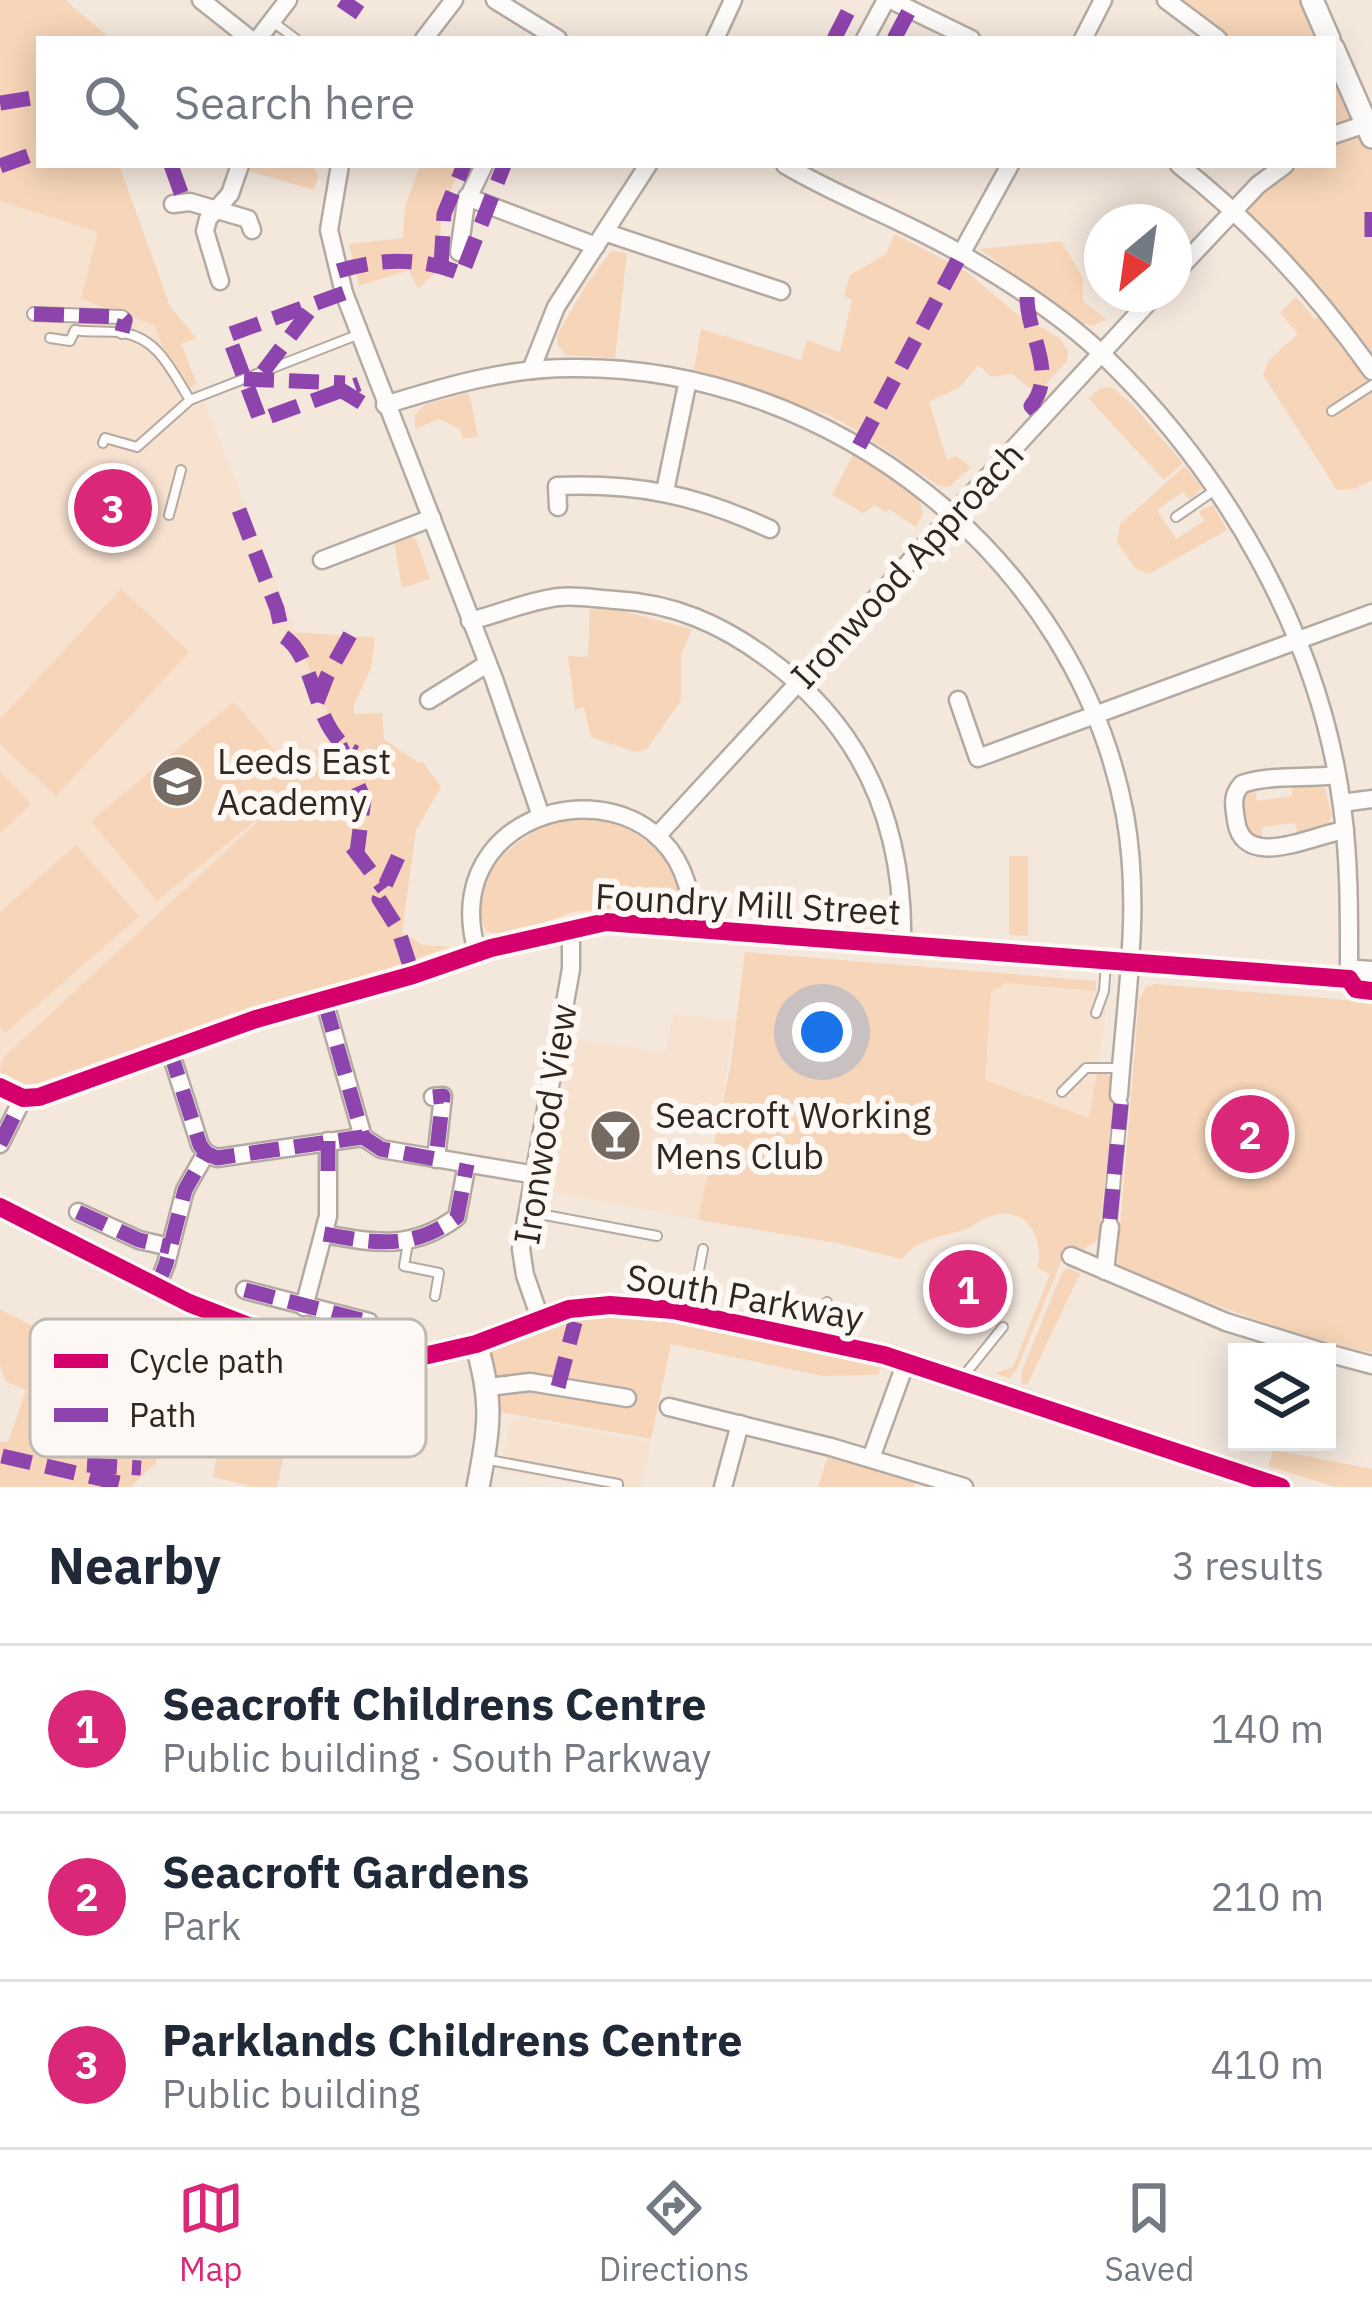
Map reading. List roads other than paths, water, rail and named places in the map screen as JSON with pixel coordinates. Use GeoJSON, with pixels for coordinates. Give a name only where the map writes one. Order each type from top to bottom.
{"type":"FeatureCollection","features":[{"type":"Feature","properties":{"kind":"street"},"geometry":{"type":"LineString","coordinates":[[201,0],[250,36]]}},
{"type":"Feature","properties":{"kind":"street"},"geometry":{"type":"LineString","coordinates":[[257,36],[288,0]]}},
{"type":"Feature","properties":{"kind":"street"},"geometry":{"type":"LineString","coordinates":[[426,36],[454,0]]}},
{"type":"Feature","properties":{"kind":"street"},"geometry":{"type":"LineString","coordinates":[[495,0],[553,36]]}},
{"type":"Feature","properties":{"kind":"street"},"geometry":{"type":"LineString","coordinates":[[716,36],[733,0]]}},
{"type":"Feature","properties":{"kind":"street"},"geometry":{"type":"LineString","coordinates":[[867,36],[888,0],[964,36]]}},
{"type":"Feature","properties":{"kind":"street"},"geometry":{"type":"LineString","coordinates":[[1084,36],[1103,0]]}},
{"type":"Feature","properties":{"kind":"street"},"geometry":{"type":"LineString","coordinates":[[1166,0],[1214,36]]}},
{"type":"Feature","properties":{"kind":"street"},"geometry":{"type":"LineString","coordinates":[[1312,0],[1328,36]]}},
{"type":"Feature","properties":{"kind":"street"},"geometry":{"type":"LineString","coordinates":[[1336,55],[1369,127],[1336,134]]}},
{"type":"Feature","properties":{"kind":"street"},"geometry":{"type":"LineString","coordinates":[[220,281],[205,231],[230,194],[239,168]]}},
{"type":"Feature","properties":{"kind":"street"},"geometry":{"type":"LineString","coordinates":[[337,168],[329,230],[357,335],[488,664],[541,815]]}},
{"type":"Feature","properties":{"kind":"street"},"geometry":{"type":"LineString","coordinates":[[459,252],[467,197],[482,168]]}},
{"type":"Feature","properties":{"kind":"street"},"geometry":{"type":"LineString","coordinates":[[531,370],[556,307],[646,168]]}},
{"type":"Feature","properties":{"kind":"street"},"geometry":{"type":"LineString","coordinates":[[790,168],[962,254],[1102,353],[1170,427],[1216,489],[1285,609],[1326,724],[1345,830],[1349,979]]}},
{"type":"Feature","properties":{"kind":"street"},"geometry":{"type":"LineString","coordinates":[[962,254],[1008,168]]}},
{"type":"Feature","properties":{"kind":"street"},"geometry":{"type":"LineString","coordinates":[[1183,168],[1233,210],[1326,309],[1372,371]]}},
{"type":"Feature","properties":{"kind":"street"},"geometry":{"type":"LineString","coordinates":[[1192,254],[1282,168]]}},
{"type":"Feature","properties":{"kind":"street"},"geometry":{"type":"LineString","coordinates":[[467,197],[782,291]]}},
{"type":"Feature","properties":{"kind":"street"},"geometry":{"type":"LineString","coordinates":[[173,204],[190,202],[248,219],[252,230]]}},
{"type":"Feature","properties":{"kind":"street","name":"Ironwood Approach"},"geometry":{"type":"LineString","coordinates":[[657,836],[1140,312]]}},
{"type":"Feature","properties":{"kind":"street"},"geometry":{"type":"LineString","coordinates":[[34,314],[122,317],[122,332]]}},
{"type":"Feature","properties":{"kind":"street"},"geometry":{"type":"LineString","coordinates":[[385,405],[462,381],[531,370],[616,369],[688,380],[799,415],[875,457],[955,513],[1027,595],[1066,657],[1094,715],[1125,815],[1132,873],[1132,964],[1106,1271]]}},
{"type":"Feature","properties":{"kind":"street"},"geometry":{"type":"LineString","coordinates":[[665,491],[688,380]]}},
{"type":"Feature","properties":{"kind":"street"},"geometry":{"type":"LineString","coordinates":[[557,507],[556,485],[606,484],[717,504],[770,529]]}},
{"type":"Feature","properties":{"kind":"street"},"geometry":{"type":"LineString","coordinates":[[322,560],[432,518]]}},
{"type":"Feature","properties":{"kind":"street"},"geometry":{"type":"LineString","coordinates":[[470,622],[560,596],[654,602],[729,630],[799,681],[842,729],[882,810],[896,854],[903,901],[902,946]]}},
{"type":"Feature","properties":{"kind":"street"},"geometry":{"type":"LineString","coordinates":[[958,700],[978,758],[1372,613]]}},
{"type":"Feature","properties":{"kind":"street"},"geometry":{"type":"LineString","coordinates":[[429,700],[488,664]]}},
{"type":"Feature","properties":{"kind":"street"},"geometry":{"type":"LineString","coordinates":[[1336,775],[1290,775],[1242,784],[1233,799],[1238,835],[1256,848],[1345,830]]}},
{"type":"Feature","properties":{"kind":"street"},"geometry":{"type":"LineString","coordinates":[[1342,803],[1372,799]]}},
{"type":"Feature","properties":{"kind":"street"},"geometry":{"type":"LineString","coordinates":[[477,952],[471,905],[480,871],[500,842],[541,815],[571,808],[628,817],[657,836],[674,855],[687,882],[692,927]]}},
{"type":"Feature","properties":{"kind":"street","name":"Foundry Mill Street"},"geometry":{"type":"LineString","coordinates":[[23,1098],[39,1097],[256,1019],[477,952],[606,922],[1349,979]]}},
{"type":"Feature","properties":{"kind":"street","name":"Ironwood View"},"geometry":{"type":"LineString","coordinates":[[539,1318],[521,1249],[571,969],[572,928]]}},
{"type":"Feature","properties":{"kind":"street","name":"Foundry Mill Street"},"geometry":{"type":"LineString","coordinates":[[1349,979],[1357,969],[1372,970]]}},
{"type":"Feature","properties":{"kind":"street","name":"Foundry Mill Street"},"geometry":{"type":"LineString","coordinates":[[1349,979],[1356,989],[1372,991]]}},
{"type":"Feature","properties":{"kind":"street"},"geometry":{"type":"LineString","coordinates":[[324,1000],[363,1137],[381,1149],[536,1175]]}},
{"type":"Feature","properties":{"kind":"street"},"geometry":{"type":"LineString","coordinates":[[170,1052],[200,1145],[217,1158],[363,1137]]}},
{"type":"Feature","properties":{"kind":"street"},"geometry":{"type":"LineString","coordinates":[[0,1087],[23,1098],[0,1144]]}},
{"type":"Feature","properties":{"kind":"street"},"geometry":{"type":"LineString","coordinates":[[433,1097],[443,1096],[436,1159]]}},
{"type":"Feature","properties":{"kind":"street"},"geometry":{"type":"LineString","coordinates":[[304,1307],[328,1216],[328,1142]]}},
{"type":"Feature","properties":{"kind":"street"},"geometry":{"type":"LineString","coordinates":[[157,1286],[185,1190],[206,1153]]}},
{"type":"Feature","properties":{"kind":"street"},"geometry":{"type":"LineString","coordinates":[[324,1234],[383,1245],[445,1226],[457,1217],[467,1164]]}},
{"type":"Feature","properties":{"kind":"street","name":"South Parkway"},"geometry":{"type":"LineString","coordinates":[[0,1208],[234,1319]]}},
{"type":"Feature","properties":{"kind":"street"},"geometry":{"type":"LineString","coordinates":[[78,1212],[139,1240],[170,1246]]}},
{"type":"Feature","properties":{"kind":"street"},"geometry":{"type":"LineString","coordinates":[[1071,1256],[1226,1322],[1293,1343]]}},
{"type":"Feature","properties":{"kind":"street"},"geometry":{"type":"LineString","coordinates":[[245,1290],[356,1319]]}},
{"type":"Feature","properties":{"kind":"street","name":"South Parkway"},"geometry":{"type":"LineString","coordinates":[[426,1355],[476,1344],[569,1309],[610,1305],[690,1313],[906,1362],[1281,1487]]}},
{"type":"Feature","properties":{"kind":"street"},"geometry":{"type":"LineString","coordinates":[[476,1344],[489,1387],[488,1430],[478,1487]]}},
{"type":"Feature","properties":{"kind":"street"},"geometry":{"type":"LineString","coordinates":[[1336,1356],[1372,1364]]}},
{"type":"Feature","properties":{"kind":"street"},"geometry":{"type":"LineString","coordinates":[[872,1458],[906,1362]]}},
{"type":"Feature","properties":{"kind":"street"},"geometry":{"type":"LineString","coordinates":[[489,1387],[530,1382],[627,1398]]}},
{"type":"Feature","properties":{"kind":"street"},"geometry":{"type":"LineString","coordinates":[[669,1407],[872,1458],[964,1487]]}},
{"type":"Feature","properties":{"kind":"street"},"geometry":{"type":"LineString","coordinates":[[723,1487],[740,1424]]}},
{"type":"Feature","properties":{"kind":"lane"},"geometry":{"type":"LineString","coordinates":[[272,21],[292,36]]}},
{"type":"Feature","properties":{"kind":"lane"},"geometry":{"type":"LineString","coordinates":[[50,338],[70,341],[75,330],[122,332],[156,346],[190,400]]}},
{"type":"Feature","properties":{"kind":"lane"},"geometry":{"type":"LineString","coordinates":[[103,443],[105,438],[137,447],[190,400],[357,335]]}},
{"type":"Feature","properties":{"kind":"lane"},"geometry":{"type":"LineString","coordinates":[[1332,411],[1372,385]]}},
{"type":"Feature","properties":{"kind":"lane"},"geometry":{"type":"LineString","coordinates":[[170,514],[181,470]]}},
{"type":"Feature","properties":{"kind":"lane"},"geometry":{"type":"LineString","coordinates":[[1176,517],[1216,489]]}},
{"type":"Feature","properties":{"kind":"lane"},"geometry":{"type":"LineString","coordinates":[[1096,1013],[1106,961]]}},
{"type":"Feature","properties":{"kind":"lane"},"geometry":{"type":"LineString","coordinates":[[1062,1092],[1085,1068],[1121,1068]]}},
{"type":"Feature","properties":{"kind":"lane"},"geometry":{"type":"LineString","coordinates":[[529,1213],[657,1236]]}},
{"type":"Feature","properties":{"kind":"lane"},"geometry":{"type":"LineString","coordinates":[[408,1239],[404,1266],[439,1273],[435,1296]]}},
{"type":"Feature","properties":{"kind":"lane"},"geometry":{"type":"LineString","coordinates":[[690,1313],[704,1250]]}},
{"type":"Feature","properties":{"kind":"lane"},"geometry":{"type":"LineString","coordinates":[[819,1339],[827,1302]]}},
{"type":"Feature","properties":{"kind":"lane"},"geometry":{"type":"LineString","coordinates":[[961,1379],[1003,1328]]}},
{"type":"Feature","properties":{"kind":"lane"},"geometry":{"type":"LineString","coordinates":[[483,1459],[618,1487]]}},
{"type":"Feature","properties":{"kind":"place","name":"Parklands Childrens Centre"},"geometry":{"type":"Point","coordinates":[113,508]}},
{"type":"Feature","properties":{"kind":"place","name":"Leeds East Academy"},"geometry":{"type":"Point","coordinates":[178,782]}},
{"type":"Feature","properties":{"kind":"place","name":"Seacroft Gardens"},"geometry":{"type":"Point","coordinates":[1250,1134]}},
{"type":"Feature","properties":{"kind":"place","name":"Seacroft Working Mens Club"},"geometry":{"type":"Point","coordinates":[616,1136]}},
{"type":"Feature","properties":{"kind":"place","name":"Seacroft Childrens Centre"},"geometry":{"type":"Point","coordinates":[968,1289]}}]}
